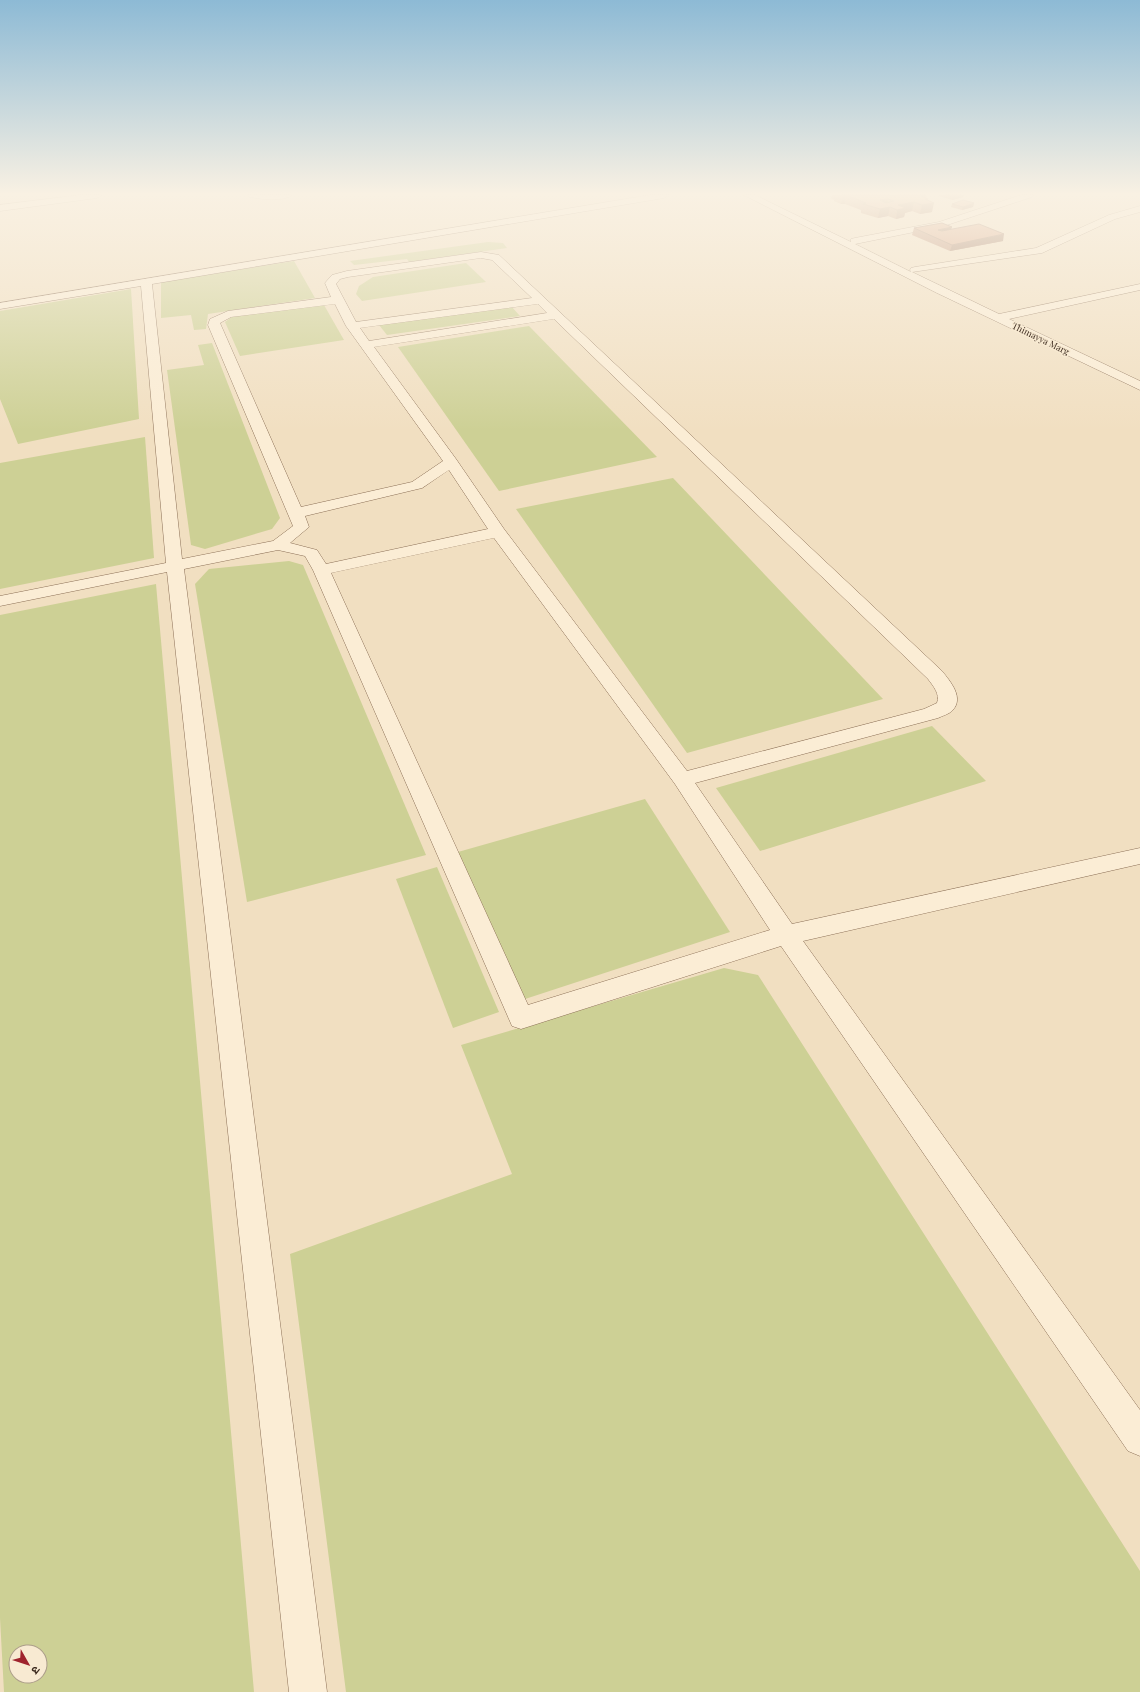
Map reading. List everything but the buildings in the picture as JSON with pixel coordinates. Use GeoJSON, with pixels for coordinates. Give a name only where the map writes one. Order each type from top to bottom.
{"type":"FeatureCollection","features":[{"type":"Feature","properties":{"kind":"street"},"geometry":{"type":"LineString","coordinates":[[69,284],[132,274]]}},
{"type":"Feature","properties":{"kind":"street"},"geometry":{"type":"LineString","coordinates":[[0,306],[194,274]]}},
{"type":"Feature","properties":{"kind":"street"},"geometry":{"type":"LineString","coordinates":[[346,274],[336,277],[330,283],[352,326],[451,462],[498,532],[682,779],[786,935],[1140,1439]]}},
{"type":"Feature","properties":{"kind":"street"},"geometry":{"type":"LineString","coordinates":[[513,274],[935,675],[944,686],[948,698],[944,707],[931,714],[682,779]]}},
{"type":"Feature","properties":{"kind":"street","name":"Thimayya Marg"},"geometry":{"type":"LineString","coordinates":[[909,274],[941,290],[1140,378]]}},
{"type":"Feature","properties":{"kind":"street","name":"Thimayya Marg"},"geometry":{"type":"LineString","coordinates":[[923,274],[1140,386]]}},
{"type":"Feature","properties":{"kind":"street"},"geometry":{"type":"LineString","coordinates":[[146,282],[175,566],[308,1692]]}},
{"type":"Feature","properties":{"kind":"street"},"geometry":{"type":"LineString","coordinates":[[1004,317],[1140,287]]}},
{"type":"Feature","properties":{"kind":"street"},"geometry":{"type":"LineString","coordinates":[[941,290],[953,288]]}},
{"type":"Feature","properties":{"kind":"street"},"geometry":{"type":"LineString","coordinates":[[278,545],[301,527],[214,325],[214,321],[228,314],[338,300]]}},
{"type":"Feature","properties":{"kind":"street"},"geometry":{"type":"LineString","coordinates":[[352,326],[540,300]]}},
{"type":"Feature","properties":{"kind":"street"},"geometry":{"type":"LineString","coordinates":[[366,345],[557,315]]}},
{"type":"Feature","properties":{"kind":"street"},"geometry":{"type":"LineString","coordinates":[[296,513],[417,485],[451,462]]}},
{"type":"Feature","properties":{"kind":"street"},"geometry":{"type":"LineString","coordinates":[[321,570],[498,532]]}},
{"type":"Feature","properties":{"kind":"street"},"geometry":{"type":"LineString","coordinates":[[0,601],[278,545],[311,552],[321,570],[522,1018],[786,935],[1140,856]]}},
{"type":"Feature","properties":{"kind":"green space"},"geometry":{"type":"Polygon","coordinates":[[[212,274],[301,274],[315,298],[208,314],[206,329],[194,330],[191,315],[161,318],[161,282],[212,274]]]}},
{"type":"Feature","properties":{"kind":"green space"},"geometry":{"type":"Polygon","coordinates":[[[393,274],[478,274],[486,282],[362,301],[356,294],[359,286],[373,277],[393,274]]]}},
{"type":"Feature","properties":{"kind":"green space"},"geometry":{"type":"Polygon","coordinates":[[[131,289],[139,419],[18,444],[0,399],[0,311],[131,289]]]}},
{"type":"Feature","properties":{"kind":"green space"},"geometry":{"type":"Polygon","coordinates":[[[324,305],[344,340],[240,356],[225,322],[233,316],[324,305]]]}},
{"type":"Feature","properties":{"kind":"green space"},"geometry":{"type":"Polygon","coordinates":[[[511,306],[520,316],[387,335],[379,325],[511,306]]]}},
{"type":"Feature","properties":{"kind":"green space"},"geometry":{"type":"Polygon","coordinates":[[[529,326],[657,457],[499,491],[398,347],[529,326]]]}},
{"type":"Feature","properties":{"kind":"green space"},"geometry":{"type":"Polygon","coordinates":[[[212,343],[280,518],[272,529],[205,549],[191,545],[167,370],[204,365],[198,345],[212,343]]]}},
{"type":"Feature","properties":{"kind":"green space"},"geometry":{"type":"Polygon","coordinates":[[[145,437],[154,558],[0,589],[0,463],[145,437]]]}},
{"type":"Feature","properties":{"kind":"green space"},"geometry":{"type":"Polygon","coordinates":[[[673,478],[883,699],[687,753],[516,509],[673,478]]]}},
{"type":"Feature","properties":{"kind":"green space"},"geometry":{"type":"Polygon","coordinates":[[[289,561],[303,565],[426,855],[247,902],[195,584],[209,569],[289,561]]]}},
{"type":"Feature","properties":{"kind":"green space"},"geometry":{"type":"Polygon","coordinates":[[[156,584],[254,1692],[4,1692],[0,1618],[0,615],[156,584]]]}},
{"type":"Feature","properties":{"kind":"green space"},"geometry":{"type":"Polygon","coordinates":[[[932,726],[986,781],[760,851],[716,788],[932,726]]]}},
{"type":"Feature","properties":{"kind":"green space"},"geometry":{"type":"Polygon","coordinates":[[[645,799],[730,932],[522,1000],[458,852],[645,799]]]}},
{"type":"Feature","properties":{"kind":"green space"},"geometry":{"type":"Polygon","coordinates":[[[437,867],[499,1012],[453,1028],[396,879],[437,867]]]}},
{"type":"Feature","properties":{"kind":"green space"},"geometry":{"type":"Polygon","coordinates":[[[724,968],[758,975],[1140,1571],[1140,1692],[346,1692],[290,1254],[512,1174],[461,1045],[724,968]]]}}]}
